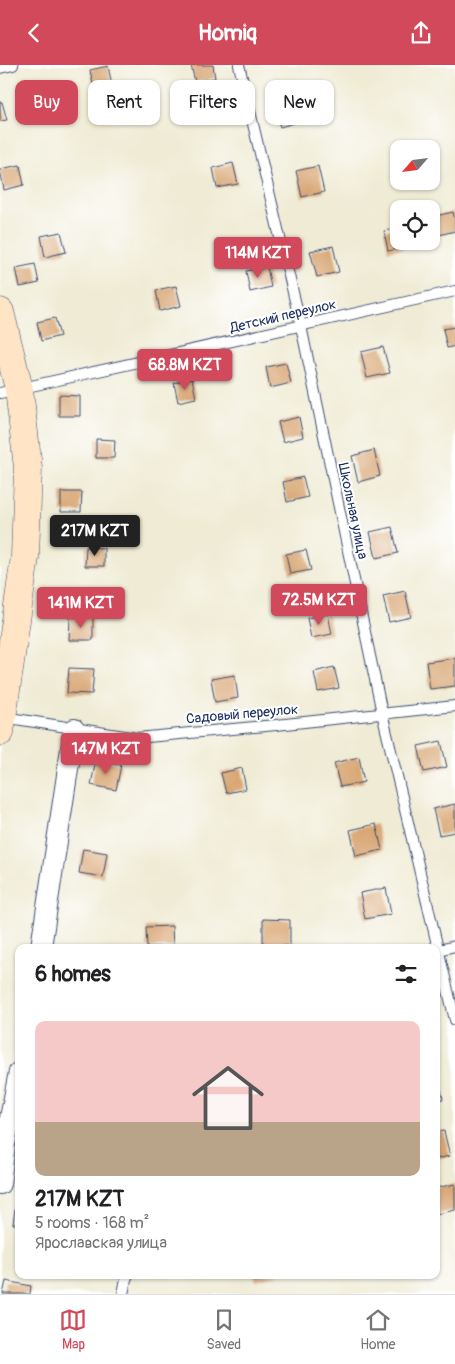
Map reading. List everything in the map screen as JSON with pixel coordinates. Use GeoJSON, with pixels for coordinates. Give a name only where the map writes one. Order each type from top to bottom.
{"type":"FeatureCollection","features":[{"type":"Feature","properties":{"kind":"main road"},"geometry":{"type":"LineString","coordinates":[[0,312],[10,391],[28,468],[25,557],[1,724]]}},
{"type":"Feature","properties":{"kind":"street"},"geometry":{"type":"LineString","coordinates":[[41,944],[74,729]]}},
{"type":"Feature","properties":{"kind":"street"},"geometry":{"type":"LineString","coordinates":[[0,1184],[5,1144],[15,1093]]}},
{"type":"Feature","properties":{"kind":"lane"},"geometry":{"type":"LineString","coordinates":[[0,68],[13,65]]}},
{"type":"Feature","properties":{"kind":"lane","name":"Школьная улица"},"geometry":{"type":"LineString","coordinates":[[239,65],[301,326],[382,713],[438,944]]}},
{"type":"Feature","properties":{"kind":"lane","name":"Детский переулок"},"geometry":{"type":"LineString","coordinates":[[10,391],[455,291]]}},
{"type":"Feature","properties":{"kind":"lane","name":"Садовый переулок"},"geometry":{"type":"LineString","coordinates":[[1,724],[74,729],[137,738],[455,706]]}},
{"type":"Feature","properties":{"kind":"lane"},"geometry":{"type":"LineString","coordinates":[[440,950],[455,946]]}},
{"type":"Feature","properties":{"kind":"lane","name":"Школьная улица"},"geometry":{"type":"LineString","coordinates":[[440,954],[455,1020]]}},
{"type":"Feature","properties":{"kind":"lane"},"geometry":{"type":"LineString","coordinates":[[123,1294],[126,1279]]}},
{"type":"Feature","properties":{"kind":"building"},"geometry":{"type":"Polygon","coordinates":[[[191,65],[213,65],[215,78],[195,80],[191,65]]]}},
{"type":"Feature","properties":{"kind":"building"},"geometry":{"type":"Polygon","coordinates":[[[108,66],[111,80],[92,80],[90,70],[108,66]]]}},
{"type":"Feature","properties":{"kind":"building"},"geometry":{"type":"Polygon","coordinates":[[[0,102],[2,102],[7,120],[0,121],[0,102]]]}},
{"type":"Feature","properties":{"kind":"building"},"geometry":{"type":"Polygon","coordinates":[[[233,163],[238,184],[217,188],[213,168],[233,163]]]}},
{"type":"Feature","properties":{"kind":"building"},"geometry":{"type":"Polygon","coordinates":[[[20,165],[24,185],[4,190],[0,169],[20,165]]]}},
{"type":"Feature","properties":{"kind":"building"},"geometry":{"type":"Polygon","coordinates":[[[318,166],[324,192],[302,197],[296,171],[318,166]]]}},
{"type":"Feature","properties":{"kind":"building"},"geometry":{"type":"Polygon","coordinates":[[[453,212],[455,231],[440,235],[440,215],[453,212]]]}},
{"type":"Feature","properties":{"kind":"building"},"geometry":{"type":"Polygon","coordinates":[[[390,230],[390,250],[393,250],[388,251],[384,231],[390,230]]]}},
{"type":"Feature","properties":{"kind":"building"},"geometry":{"type":"Polygon","coordinates":[[[61,232],[66,252],[45,257],[41,236],[61,232]]]}},
{"type":"Feature","properties":{"kind":"building"},"geometry":{"type":"Polygon","coordinates":[[[333,246],[339,272],[317,277],[310,251],[333,246]]]}},
{"type":"Feature","properties":{"kind":"building"},"geometry":{"type":"Polygon","coordinates":[[[35,264],[39,283],[20,287],[16,268],[35,264]]]}},
{"type":"Feature","properties":{"kind":"building"},"geometry":{"type":"Polygon","coordinates":[[[267,267],[271,287],[250,292],[246,271],[267,267]]]}},
{"type":"Feature","properties":{"kind":"building"},"geometry":{"type":"Polygon","coordinates":[[[176,286],[181,306],[160,311],[156,290],[176,286]]]}},
{"type":"Feature","properties":{"kind":"building"},"geometry":{"type":"Polygon","coordinates":[[[55,318],[60,336],[41,341],[37,322],[55,318]]]}},
{"type":"Feature","properties":{"kind":"building"},"geometry":{"type":"Polygon","coordinates":[[[455,327],[455,346],[447,348],[443,329],[455,327]]]}},
{"type":"Feature","properties":{"kind":"building"},"geometry":{"type":"Polygon","coordinates":[[[383,347],[390,373],[367,378],[361,352],[383,347]]]}},
{"type":"Feature","properties":{"kind":"building"},"geometry":{"type":"Polygon","coordinates":[[[286,363],[291,383],[270,388],[266,367],[286,363]]]}},
{"type":"Feature","properties":{"kind":"building"},"geometry":{"type":"Polygon","coordinates":[[[192,379],[196,398],[178,402],[174,383],[192,379]]]}},
{"type":"Feature","properties":{"kind":"building"},"geometry":{"type":"Polygon","coordinates":[[[59,395],[80,396],[80,416],[59,416],[59,395]]]}},
{"type":"Feature","properties":{"kind":"building"},"geometry":{"type":"Polygon","coordinates":[[[299,417],[303,437],[283,442],[278,422],[299,417]]]}},
{"type":"Feature","properties":{"kind":"building"},"geometry":{"type":"Polygon","coordinates":[[[96,439],[115,440],[114,458],[96,458],[96,439]]]}},
{"type":"Feature","properties":{"kind":"building"},"geometry":{"type":"Polygon","coordinates":[[[374,450],[380,476],[358,482],[352,456],[374,450]]]}},
{"type":"Feature","properties":{"kind":"building"},"geometry":{"type":"Polygon","coordinates":[[[303,477],[308,497],[287,502],[283,482],[303,477]]]}},
{"type":"Feature","properties":{"kind":"building"},"geometry":{"type":"Polygon","coordinates":[[[61,492],[82,492],[81,512],[61,512],[61,492]]]}},
{"type":"Feature","properties":{"kind":"building"},"geometry":{"type":"Polygon","coordinates":[[[392,527],[398,553],[376,558],[370,532],[392,527]]]}},
{"type":"Feature","properties":{"kind":"building"},"geometry":{"type":"Polygon","coordinates":[[[86,547],[104,548],[104,566],[85,566],[86,547]]]}},
{"type":"Feature","properties":{"kind":"building"},"geometry":{"type":"Polygon","coordinates":[[[306,550],[311,570],[290,574],[286,554],[306,550]]]}},
{"type":"Feature","properties":{"kind":"building"},"geometry":{"type":"Polygon","coordinates":[[[405,591],[411,617],[389,622],[383,596],[405,591]]]}},
{"type":"Feature","properties":{"kind":"building"},"geometry":{"type":"Polygon","coordinates":[[[328,614],[332,634],[311,638],[307,618],[328,614]]]}},
{"type":"Feature","properties":{"kind":"building"},"geometry":{"type":"Polygon","coordinates":[[[70,617],[93,617],[93,640],[69,640],[70,617]]]}},
{"type":"Feature","properties":{"kind":"building"},"geometry":{"type":"Polygon","coordinates":[[[455,658],[455,686],[430,689],[426,662],[455,658]]]}},
{"type":"Feature","properties":{"kind":"building"},"geometry":{"type":"Polygon","coordinates":[[[334,667],[339,688],[318,692],[314,672],[334,667]]]}},
{"type":"Feature","properties":{"kind":"building"},"geometry":{"type":"Polygon","coordinates":[[[69,668],[94,669],[92,694],[67,693],[69,668]]]}},
{"type":"Feature","properties":{"kind":"building"},"geometry":{"type":"Polygon","coordinates":[[[235,675],[238,698],[215,702],[211,679],[235,675]]]}},
{"type":"Feature","properties":{"kind":"building"},"geometry":{"type":"Polygon","coordinates":[[[441,741],[447,767],[424,772],[418,746],[441,741]]]}},
{"type":"Feature","properties":{"kind":"building"},"geometry":{"type":"Polygon","coordinates":[[[359,757],[364,782],[340,787],[334,763],[359,757]]]}},
{"type":"Feature","properties":{"kind":"building"},"geometry":{"type":"Polygon","coordinates":[[[96,759],[121,765],[116,790],[91,785],[96,759]]]}},
{"type":"Feature","properties":{"kind":"building"},"geometry":{"type":"Polygon","coordinates":[[[242,768],[246,789],[226,793],[221,773],[242,768]]]}},
{"type":"Feature","properties":{"kind":"building"},"geometry":{"type":"Polygon","coordinates":[[[455,804],[455,832],[439,835],[433,809],[455,804]]]}},
{"type":"Feature","properties":{"kind":"building"},"geometry":{"type":"Polygon","coordinates":[[[376,824],[382,850],[356,856],[350,830],[376,824]]]}},
{"type":"Feature","properties":{"kind":"building"},"geometry":{"type":"Polygon","coordinates":[[[83,849],[107,853],[103,877],[79,873],[83,849]]]}},
{"type":"Feature","properties":{"kind":"building"},"geometry":{"type":"Polygon","coordinates":[[[386,888],[391,914],[365,919],[360,893],[386,888]]]}},
{"type":"Feature","properties":{"kind":"building"},"geometry":{"type":"Polygon","coordinates":[[[263,919],[290,920],[290,944],[263,944],[263,919]]]}},
{"type":"Feature","properties":{"kind":"building"},"geometry":{"type":"Polygon","coordinates":[[[172,926],[173,944],[147,944],[146,927],[172,926]]]}},
{"type":"Feature","properties":{"kind":"building"},"geometry":{"type":"Polygon","coordinates":[[[440,1086],[443,1099],[440,1099],[440,1086]]]}},
{"type":"Feature","properties":{"kind":"building"},"geometry":{"type":"Polygon","coordinates":[[[444,1131],[450,1156],[440,1158],[440,1132],[444,1131]]]}},
{"type":"Feature","properties":{"kind":"building"},"geometry":{"type":"Polygon","coordinates":[[[455,1184],[455,1210],[440,1214],[440,1187],[455,1184]]]}},
{"type":"Feature","properties":{"kind":"building"},"geometry":{"type":"Polygon","coordinates":[[[6,1281],[31,1286],[30,1294],[3,1294],[6,1281]]]}}]}
